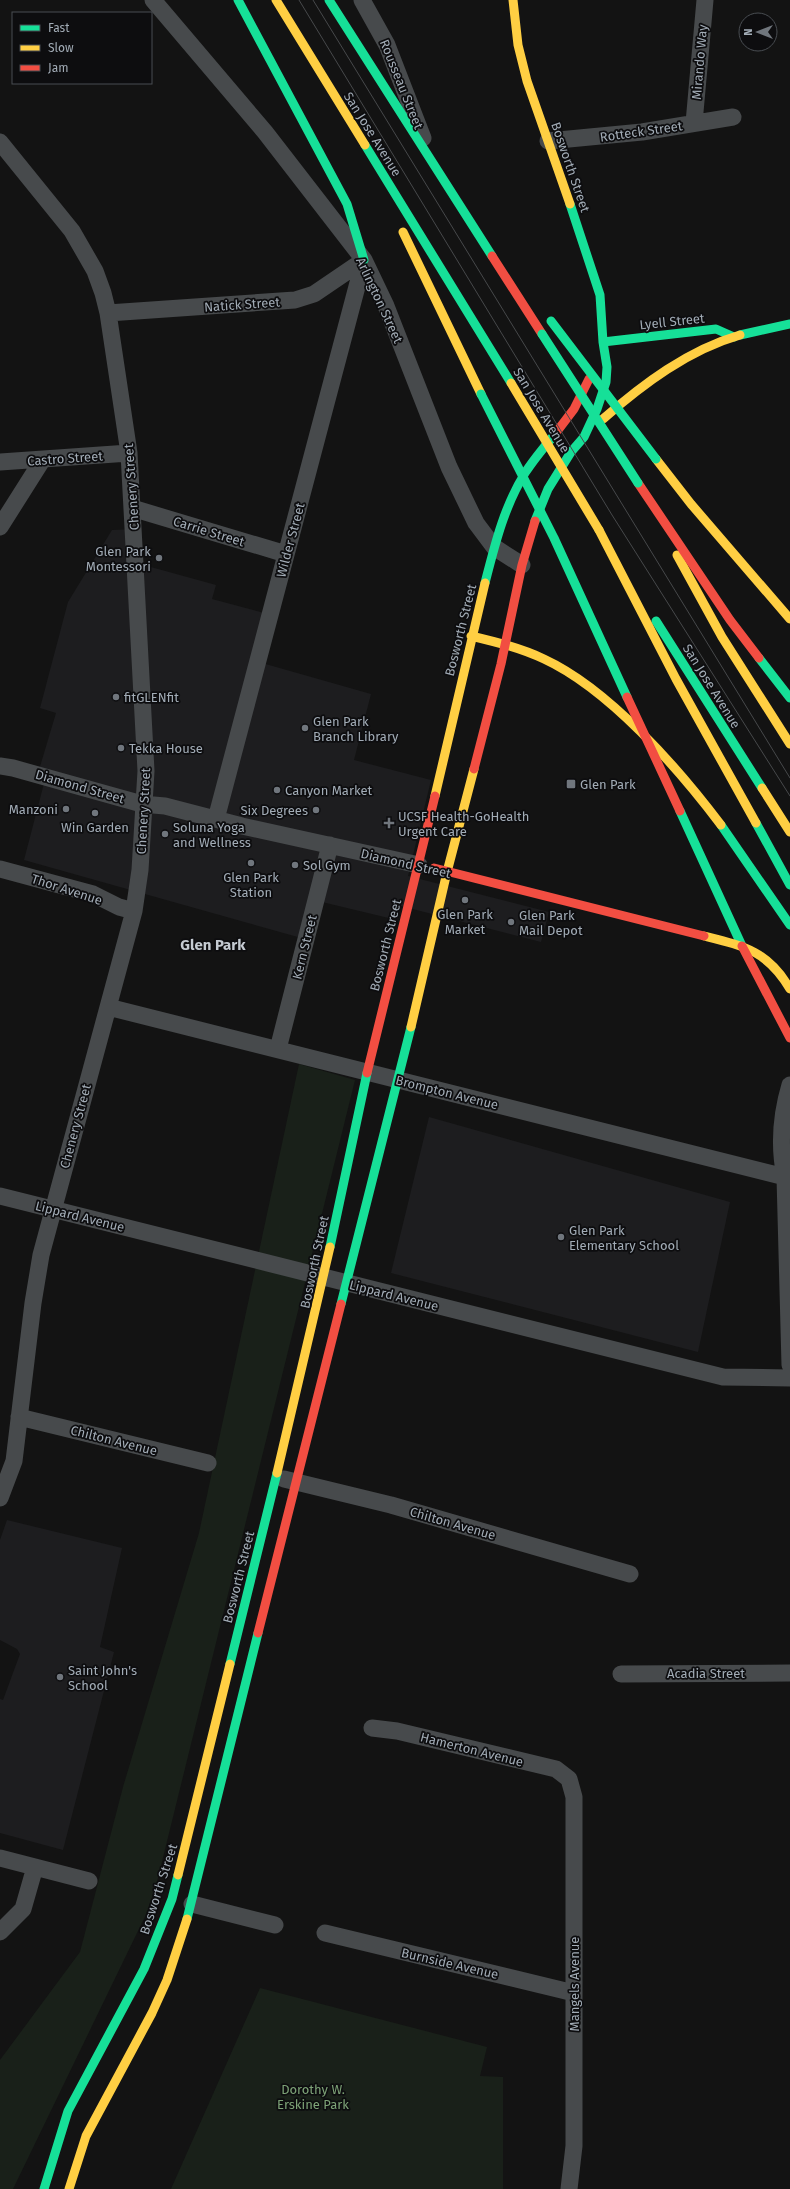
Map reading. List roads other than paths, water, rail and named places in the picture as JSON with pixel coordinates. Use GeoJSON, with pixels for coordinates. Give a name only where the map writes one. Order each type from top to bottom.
{"type":"FeatureCollection","features":[{"type":"Feature","properties":{"kind":"main road"},"geometry":{"type":"LineString","coordinates":[[238,0],[347,204],[364,260]]}},
{"type":"Feature","properties":{"kind":"main road","name":"San Jose Avenue"},"geometry":{"type":"LineString","coordinates":[[276,0],[511,383],[599,530],[790,832]]}},
{"type":"Feature","properties":{"kind":"main road"},"geometry":{"type":"LineString","coordinates":[[329,0],[436,172],[638,483],[726,614],[790,698]]}},
{"type":"Feature","properties":{"kind":"main road","name":"Bosworth Street"},"geometry":{"type":"LineString","coordinates":[[69,2189],[86,2136],[152,2013],[167,1980],[192,1904],[295,1482],[399,1080],[448,872],[505,645],[522,565],[538,512],[548,489],[570,452],[584,437],[597,409],[606,382],[607,367],[602,342],[600,295],[522,63],[513,0]]}},
{"type":"Feature","properties":{"kind":"main road"},"geometry":{"type":"LineString","coordinates":[[297,35],[375,180]]}},
{"type":"Feature","properties":{"kind":"main road"},"geometry":{"type":"LineString","coordinates":[[436,172],[517,278]]}},
{"type":"Feature","properties":{"kind":"main road"},"geometry":{"type":"LineString","coordinates":[[398,222],[481,394],[554,538],[742,946],[790,1038]]}},
{"type":"Feature","properties":{"kind":"main road"},"geometry":{"type":"LineString","coordinates":[[548,318],[692,504],[790,619]]}},
{"type":"Feature","properties":{"kind":"main road"},"geometry":{"type":"LineString","coordinates":[[584,437],[628,399],[677,364],[707,348],[734,337],[790,324]]}},
{"type":"Feature","properties":{"kind":"main road","name":"Lyell Street"},"geometry":{"type":"LineString","coordinates":[[602,342],[716,330],[734,337]]}},
{"type":"Feature","properties":{"kind":"main road","name":"Bosworth Street"},"geometry":{"type":"LineString","coordinates":[[44,2189],[62,2125],[144,1969],[172,1899],[325,1277],[367,1071],[419,865],[471,636],[499,528],[512,497],[526,472],[574,409],[587,383],[602,342]]}},
{"type":"Feature","properties":{"kind":"main road"},"geometry":{"type":"LineString","coordinates":[[638,483],[722,637],[790,744]]}},
{"type":"Feature","properties":{"kind":"main road"},"geometry":{"type":"LineString","coordinates":[[599,530],[676,679],[790,885]]}},
{"type":"Feature","properties":{"kind":"main road"},"geometry":{"type":"LineString","coordinates":[[471,636],[505,645],[541,658],[575,677],[595,692],[645,736],[711,810],[737,845],[790,925]]}},
{"type":"Feature","properties":{"kind":"main road","name":"Diamond Street"},"geometry":{"type":"LineString","coordinates":[[419,865],[742,946],[767,958],[776,966],[790,989]]}},
{"type":"Feature","properties":{"kind":"main road"},"geometry":{"type":"LineString","coordinates":[[47,2143],[62,2125]]}},
{"type":"Feature","properties":{"kind":"street","name":"Arlington Street"},"geometry":{"type":"LineString","coordinates":[[153,0],[270,138],[364,260],[386,306],[449,467],[476,523],[494,547],[522,565]]}},
{"type":"Feature","properties":{"kind":"street","name":"Rousseau Street"},"geometry":{"type":"LineString","coordinates":[[362,0],[387,45],[436,172]]}},
{"type":"Feature","properties":{"kind":"street","name":"Mirando Way"},"geometry":{"type":"LineString","coordinates":[[694,123],[705,0]]}},
{"type":"Feature","properties":{"kind":"street","name":"Rotteck Street"},"geometry":{"type":"LineString","coordinates":[[548,142],[642,132],[733,116]]}},
{"type":"Feature","properties":{"kind":"street","name":"Chenery Street"},"geometry":{"type":"LineString","coordinates":[[0,142],[72,231],[84,250],[104,293],[129,453],[146,771],[142,804],[140,870],[134,911],[53,1209],[37,1278],[14,1461],[0,1498]]}},
{"type":"Feature","properties":{"kind":"street","name":"Natick Street"},"geometry":{"type":"LineString","coordinates":[[108,314],[295,300],[314,294],[364,260]]}},
{"type":"Feature","properties":{"kind":"street","name":"Wilder Street"},"geometry":{"type":"LineString","coordinates":[[216,820],[364,260]]}},
{"type":"Feature","properties":{"kind":"street","name":"Castro Street"},"geometry":{"type":"LineString","coordinates":[[0,462],[129,453]]}},
{"type":"Feature","properties":{"kind":"street"},"geometry":{"type":"LineString","coordinates":[[0,527],[43,459]]}},
{"type":"Feature","properties":{"kind":"street","name":"Carrie Street"},"geometry":{"type":"LineString","coordinates":[[132,508],[286,554]]}},
{"type":"Feature","properties":{"kind":"street","name":"Diamond Street"},"geometry":{"type":"LineString","coordinates":[[0,766],[13,768],[142,804],[165,806],[216,820],[419,865]]}},
{"type":"Feature","properties":{"kind":"street","name":"Kern Street"},"geometry":{"type":"LineString","coordinates":[[278,1049],[330,845]]}},
{"type":"Feature","properties":{"kind":"street","name":"Thor Avenue"},"geometry":{"type":"LineString","coordinates":[[0,869],[92,894],[119,907],[134,911]]}},
{"type":"Feature","properties":{"kind":"street","name":"Brompton Avenue"},"geometry":{"type":"LineString","coordinates":[[108,1007],[399,1080],[788,1171]]}},
{"type":"Feature","properties":{"kind":"street"},"geometry":{"type":"LineString","coordinates":[[790,1085],[783,1121],[781,1143],[781,1156],[788,1171],[790,1365]]}},
{"type":"Feature","properties":{"kind":"street","name":"Lippard Avenue"},"geometry":{"type":"LineString","coordinates":[[0,1196],[723,1377],[790,1378]]}},
{"type":"Feature","properties":{"kind":"street","name":"Chilton Avenue"},"geometry":{"type":"LineString","coordinates":[[19,1417],[208,1463]]}},
{"type":"Feature","properties":{"kind":"street","name":"Chilton Avenue"},"geometry":{"type":"LineString","coordinates":[[276,1477],[391,1505],[630,1574]]}},
{"type":"Feature","properties":{"kind":"street","name":"Acadia Street"},"geometry":{"type":"LineString","coordinates":[[621,1674],[790,1673]]}},
{"type":"Feature","properties":{"kind":"street","name":"Hamerton Avenue"},"geometry":{"type":"LineString","coordinates":[[372,1728],[398,1731],[556,1769],[569,1779]]}},
{"type":"Feature","properties":{"kind":"street","name":"Mangels Avenue"},"geometry":{"type":"LineString","coordinates":[[569,1779],[574,1796],[574,2146],[569,2189]]}},
{"type":"Feature","properties":{"kind":"street"},"geometry":{"type":"LineString","coordinates":[[0,1858],[89,1881]]}},
{"type":"Feature","properties":{"kind":"street"},"geometry":{"type":"LineString","coordinates":[[0,1932],[23,1908],[35,1867]]}},
{"type":"Feature","properties":{"kind":"street"},"geometry":{"type":"LineString","coordinates":[[192,1904],[275,1925]]}},
{"type":"Feature","properties":{"kind":"street","name":"Burnside Avenue"},"geometry":{"type":"LineString","coordinates":[[325,1933],[574,1992]]}},
{"type":"Feature","properties":{"kind":"tram line"},"geometry":{"type":"LineString","coordinates":[[299,0],[612,515],[790,796]]}},
{"type":"Feature","properties":{"kind":"tram line"},"geometry":{"type":"LineString","coordinates":[[313,0],[790,778]]}},
{"type":"Feature","properties":{"kind":"place","name":"Glen Park Montessori"},"geometry":{"type":"Point","coordinates":[159,558]}},
{"type":"Feature","properties":{"kind":"place","name":"fitGLENfit"},"geometry":{"type":"Point","coordinates":[116,697]}},
{"type":"Feature","properties":{"kind":"place","name":"Glen Park Branch Library"},"geometry":{"type":"Point","coordinates":[305,728]}},
{"type":"Feature","properties":{"kind":"place","name":"Tekka House"},"geometry":{"type":"Point","coordinates":[121,748]}},
{"type":"Feature","properties":{"kind":"place","name":"Glen Park"},"geometry":{"type":"Point","coordinates":[571,784]}},
{"type":"Feature","properties":{"kind":"place","name":"Canyon Market"},"geometry":{"type":"Point","coordinates":[277,790]}},
{"type":"Feature","properties":{"kind":"place","name":"Manzoni"},"geometry":{"type":"Point","coordinates":[66,809]}},
{"type":"Feature","properties":{"kind":"place","name":"Six Degrees"},"geometry":{"type":"Point","coordinates":[316,810]}},
{"type":"Feature","properties":{"kind":"place","name":"Win Garden"},"geometry":{"type":"Point","coordinates":[95,813]}},
{"type":"Feature","properties":{"kind":"place","name":"UCSF Health-GoHealth Urgent Care"},"geometry":{"type":"Point","coordinates":[389,823]}},
{"type":"Feature","properties":{"kind":"place","name":"Soluna Yoga and Wellness"},"geometry":{"type":"Point","coordinates":[165,834]}},
{"type":"Feature","properties":{"kind":"place","name":"Glen Park Station"},"geometry":{"type":"Point","coordinates":[251,863]}},
{"type":"Feature","properties":{"kind":"place","name":"Sol Gym"},"geometry":{"type":"Point","coordinates":[295,865]}},
{"type":"Feature","properties":{"kind":"place","name":"Glen Park Market"},"geometry":{"type":"Point","coordinates":[465,900]}},
{"type":"Feature","properties":{"kind":"place","name":"Glen Park Mail Depot"},"geometry":{"type":"Point","coordinates":[511,922]}},
{"type":"Feature","properties":{"kind":"place","name":"Glen Park Elementary School"},"geometry":{"type":"Point","coordinates":[561,1237]}},
{"type":"Feature","properties":{"kind":"place","name":"Saint John's School"},"geometry":{"type":"Point","coordinates":[60,1677]}},
{"type":"Feature","properties":{"kind":"district","name":"Glen Park"},"geometry":{"type":"Point","coordinates":[213,945]}},
{"type":"Feature","properties":{"kind":"park label","name":"Dorothy W. Erskine Park"},"geometry":{"type":"Point","coordinates":[313,2096]}}]}
